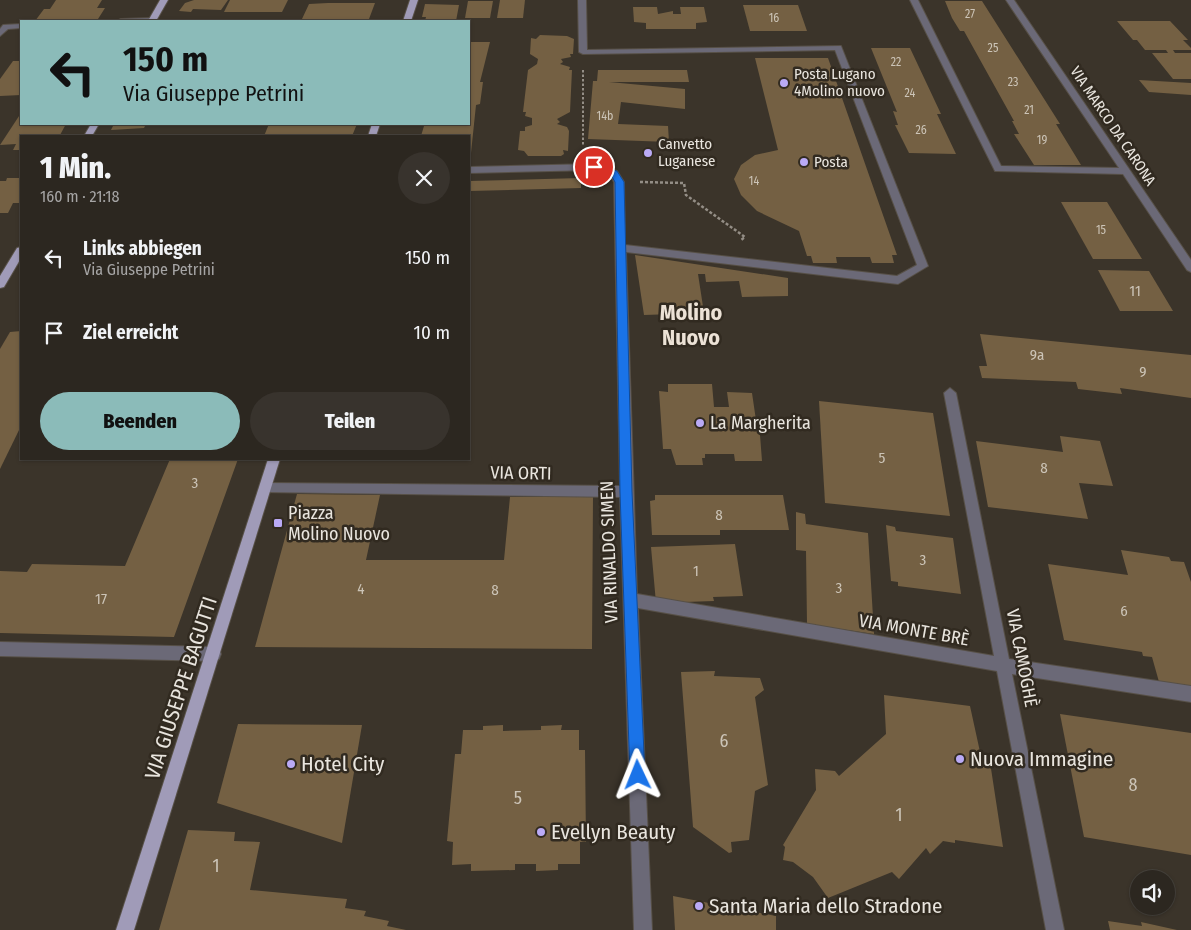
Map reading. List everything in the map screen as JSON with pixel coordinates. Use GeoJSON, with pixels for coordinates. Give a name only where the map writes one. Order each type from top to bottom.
{"type":"FeatureCollection","features":[{"type":"Feature","properties":{"kind":"main road"},"geometry":{"type":"LineString","coordinates":[[152,20],[164,0]]}},
{"type":"Feature","properties":{"kind":"main road"},"geometry":{"type":"LineString","coordinates":[[407,20],[414,0]]}},
{"type":"Feature","properties":{"kind":"main road"},"geometry":{"type":"LineString","coordinates":[[0,284],[20,252]]}},
{"type":"Feature","properties":{"kind":"main road","name":"VIA GIUSEPPE BAGUTTI"},"geometry":{"type":"LineString","coordinates":[[126,930],[274,460]]}},
{"type":"Feature","properties":{"kind":"street"},"geometry":{"type":"LineString","coordinates":[[582,0],[583,52],[838,48],[923,266],[898,280],[622,248]]}},
{"type":"Feature","properties":{"kind":"street"},"geometry":{"type":"LineString","coordinates":[[914,0],[998,169],[1125,171]]}},
{"type":"Feature","properties":{"kind":"street","name":"VIA MARCO DA CARONA"},"geometry":{"type":"LineString","coordinates":[[1010,0],[1191,268]]}},
{"type":"Feature","properties":{"kind":"street"},"geometry":{"type":"LineString","coordinates":[[0,34],[6,27],[20,26]]}},
{"type":"Feature","properties":{"kind":"street"},"geometry":{"type":"LineString","coordinates":[[470,170],[583,167],[603,168],[617,177]]}},
{"type":"Feature","properties":{"kind":"street","name":"VIA RINALDO SIMEN"},"geometry":{"type":"LineString","coordinates":[[617,177],[622,248],[626,492],[643,930]]}},
{"type":"Feature","properties":{"kind":"street","name":"VIA CAMOGHÈ"},"geometry":{"type":"LineString","coordinates":[[950,393],[1055,930]]}},
{"type":"Feature","properties":{"kind":"street","name":"VIA ORTI"},"geometry":{"type":"LineString","coordinates":[[266,488],[626,492]]}},
{"type":"Feature","properties":{"kind":"street","name":"VIA MONTE BRÈ"},"geometry":{"type":"LineString","coordinates":[[631,600],[1003,664],[1191,694]]}},
{"type":"Feature","properties":{"kind":"street"},"geometry":{"type":"LineString","coordinates":[[0,649],[214,654]]}},
{"type":"Feature","properties":{"kind":"path"},"geometry":{"type":"LineString","coordinates":[[583,52],[583,167]]}},
{"type":"Feature","properties":{"kind":"path"},"geometry":{"type":"LineString","coordinates":[[617,177],[684,183],[686,195],[745,237],[720,258]]}},
{"type":"Feature","properties":{"kind":"building"},"geometry":{"type":"Polygon","coordinates":[[[56,0],[102,0],[97,8],[105,8],[98,19],[36,20],[44,9],[50,9],[56,0]]]}},
{"type":"Feature","properties":{"kind":"building"},"geometry":{"type":"Polygon","coordinates":[[[194,0],[228,0],[221,10],[193,9],[191,12],[179,11],[185,3],[194,0]]]}},
{"type":"Feature","properties":{"kind":"building"},"geometry":{"type":"Polygon","coordinates":[[[230,0],[288,0],[282,12],[224,12],[230,0]]]}},
{"type":"Feature","properties":{"kind":"building"},"geometry":{"type":"Polygon","coordinates":[[[500,0],[525,0],[523,18],[497,18],[500,0]]]}},
{"type":"Feature","properties":{"kind":"building"},"geometry":{"type":"Polygon","coordinates":[[[468,1],[493,1],[490,18],[465,18],[468,1]]]}},
{"type":"Feature","properties":{"kind":"building"},"geometry":{"type":"Polygon","coordinates":[[[945,1],[982,1],[1060,124],[1056,124],[1081,165],[1034,165],[1014,134],[1019,134],[1012,121],[1014,121],[964,31],[960,31],[952,18],[945,1]]]}},
{"type":"Feature","properties":{"kind":"building"},"geometry":{"type":"Polygon","coordinates":[[[375,3],[369,19],[302,19],[309,4],[375,3]]]}},
{"type":"Feature","properties":{"kind":"building"},"geometry":{"type":"Polygon","coordinates":[[[425,4],[459,5],[456,20],[425,20],[426,17],[422,17],[425,4]]]}},
{"type":"Feature","properties":{"kind":"building"},"geometry":{"type":"Polygon","coordinates":[[[743,5],[798,5],[807,31],[750,31],[743,5]]]}},
{"type":"Feature","properties":{"kind":"building"},"geometry":{"type":"Polygon","coordinates":[[[633,7],[657,7],[658,14],[673,11],[673,14],[681,14],[680,7],[704,7],[707,22],[696,23],[696,29],[646,29],[646,23],[634,22],[633,7]]]}},
{"type":"Feature","properties":{"kind":"building"},"geometry":{"type":"Polygon","coordinates":[[[1117,21],[1170,21],[1188,40],[1183,40],[1191,48],[1191,50],[1173,50],[1175,53],[1191,53],[1191,79],[1173,79],[1152,53],[1168,53],[1166,50],[1145,50],[1137,40],[1133,40],[1117,21]]]}},
{"type":"Feature","properties":{"kind":"building"},"geometry":{"type":"Polygon","coordinates":[[[540,35],[567,36],[574,39],[573,54],[570,54],[571,57],[561,59],[563,62],[560,64],[570,67],[569,70],[572,70],[570,112],[557,119],[560,122],[557,124],[567,127],[569,131],[568,151],[563,150],[564,154],[561,156],[528,156],[524,151],[518,150],[520,131],[525,131],[525,127],[532,125],[532,118],[525,116],[526,112],[523,112],[528,70],[537,64],[538,59],[530,54],[531,38],[536,39],[540,35]]]}},
{"type":"Feature","properties":{"kind":"building"},"geometry":{"type":"Polygon","coordinates":[[[470,42],[490,42],[480,82],[483,82],[480,104],[476,105],[471,153],[470,135],[421,135],[424,126],[470,125],[470,42]]]}},
{"type":"Feature","properties":{"kind":"building"},"geometry":{"type":"Polygon","coordinates":[[[871,48],[910,48],[941,114],[937,114],[956,154],[909,153],[895,125],[898,125],[893,111],[897,112],[871,48]]]}},
{"type":"Feature","properties":{"kind":"building","name":"Posta"},"geometry":{"type":"Polygon","coordinates":[[[755,58],[828,58],[897,255],[892,255],[894,263],[872,263],[870,257],[836,257],[837,263],[813,263],[811,256],[807,256],[799,231],[757,211],[741,195],[734,179],[741,165],[755,155],[778,150],[755,58]]]}},
{"type":"Feature","properties":{"kind":"building"},"geometry":{"type":"Polygon","coordinates":[[[13,61],[20,61],[20,95],[0,96],[0,79],[13,61]]]}},
{"type":"Feature","properties":{"kind":"building"},"geometry":{"type":"Polygon","coordinates":[[[598,70],[687,70],[689,82],[609,82],[685,89],[685,109],[621,102],[618,124],[668,126],[669,142],[588,139],[593,81],[597,81],[598,70]]]}},
{"type":"Feature","properties":{"kind":"building"},"geometry":{"type":"Polygon","coordinates":[[[1139,80],[1191,83],[1191,95],[1149,92],[1139,80]]]}},
{"type":"Feature","properties":{"kind":"building"},"geometry":{"type":"Polygon","coordinates":[[[20,115],[20,125],[65,125],[60,135],[20,135],[20,150],[13,150],[16,144],[0,145],[20,115]]]}},
{"type":"Feature","properties":{"kind":"building"},"geometry":{"type":"Polygon","coordinates":[[[114,125],[146,125],[144,128],[111,130],[114,125]]]}},
{"type":"Feature","properties":{"kind":"building"},"geometry":{"type":"Polygon","coordinates":[[[269,125],[357,125],[352,135],[264,135],[269,125]]]}},
{"type":"Feature","properties":{"kind":"building"},"geometry":{"type":"Polygon","coordinates":[[[7,178],[20,178],[20,201],[19,203],[13,203],[8,213],[0,213],[0,181],[6,181],[7,178]]]}},
{"type":"Feature","properties":{"kind":"building"},"geometry":{"type":"Polygon","coordinates":[[[581,178],[581,188],[470,191],[470,181],[581,178]]]}},
{"type":"Feature","properties":{"kind":"building"},"geometry":{"type":"Polygon","coordinates":[[[1061,202],[1107,202],[1142,259],[1093,259],[1061,202]]]}},
{"type":"Feature","properties":{"kind":"building"},"geometry":{"type":"Polygon","coordinates":[[[635,255],[788,278],[788,296],[742,297],[739,281],[706,282],[705,274],[698,274],[704,313],[644,315],[635,255]]]}},
{"type":"Feature","properties":{"kind":"building"},"geometry":{"type":"Polygon","coordinates":[[[1098,270],[1149,271],[1173,311],[1120,311],[1098,270]]]}},
{"type":"Feature","properties":{"kind":"building"},"geometry":{"type":"Polygon","coordinates":[[[20,331],[20,428],[0,469],[0,349],[10,332],[20,331]]]}},
{"type":"Feature","properties":{"kind":"building"},"geometry":{"type":"Polygon","coordinates":[[[980,334],[1191,355],[1191,398],[1120,388],[1122,394],[1078,389],[1076,382],[982,378],[979,366],[987,366],[980,334]]]}},
{"type":"Feature","properties":{"kind":"building"},"geometry":{"type":"Polygon","coordinates":[[[668,384],[712,384],[714,407],[729,407],[727,392],[752,393],[757,427],[762,427],[764,435],[760,435],[762,461],[735,461],[734,454],[705,454],[705,458],[702,458],[703,465],[676,465],[671,449],[663,449],[659,391],[668,392],[668,384]]]}},
{"type":"Feature","properties":{"kind":"building"},"geometry":{"type":"Polygon","coordinates":[[[819,401],[933,413],[950,516],[825,503],[819,401]]]}},
{"type":"Feature","properties":{"kind":"building"},"geometry":{"type":"Polygon","coordinates":[[[1060,436],[1100,441],[1113,486],[1079,483],[1088,519],[988,507],[976,441],[1063,452],[1060,436]]]}},
{"type":"Feature","properties":{"kind":"building"},"geometry":{"type":"Polygon","coordinates":[[[170,460],[238,460],[174,637],[0,633],[0,571],[27,572],[32,564],[125,566],[170,460]]]}},
{"type":"Feature","properties":{"kind":"building"},"geometry":{"type":"Polygon","coordinates":[[[297,494],[380,495],[366,560],[504,560],[510,497],[593,497],[592,649],[255,647],[297,494]]]}},
{"type":"Feature","properties":{"kind":"building"},"geometry":{"type":"Polygon","coordinates":[[[655,495],[783,495],[789,530],[720,530],[720,535],[652,535],[650,501],[655,500],[655,495]]]}},
{"type":"Feature","properties":{"kind":"building"},"geometry":{"type":"Polygon","coordinates":[[[796,512],[805,514],[806,524],[868,533],[874,634],[807,624],[806,551],[796,550],[796,512]]]}},
{"type":"Feature","properties":{"kind":"building"},"geometry":{"type":"Polygon","coordinates":[[[886,525],[895,527],[896,531],[953,538],[961,594],[898,586],[898,582],[891,581],[886,525]]]}},
{"type":"Feature","properties":{"kind":"building"},"geometry":{"type":"Polygon","coordinates":[[[735,544],[743,596],[713,597],[714,601],[656,603],[651,547],[735,544]]]}},
{"type":"Feature","properties":{"kind":"building"},"geometry":{"type":"Polygon","coordinates":[[[1121,550],[1169,557],[1171,561],[1184,562],[1191,582],[1191,693],[1161,689],[1152,657],[1143,656],[1142,652],[1064,640],[1048,564],[1128,575],[1121,550]]]}},
{"type":"Feature","properties":{"kind":"building"},"geometry":{"type":"Polygon","coordinates":[[[715,671],[714,676],[760,678],[764,690],[755,697],[768,785],[755,791],[749,840],[731,842],[732,852],[729,853],[693,827],[681,672],[715,671]]]}},
{"type":"Feature","properties":{"kind":"building"},"geometry":{"type":"Polygon","coordinates":[[[884,695],[970,706],[982,761],[990,762],[1003,847],[955,840],[955,843],[943,841],[930,854],[926,848],[899,879],[892,872],[828,898],[813,877],[793,862],[783,860],[785,847],[783,845],[816,790],[815,769],[835,771],[839,776],[886,734],[884,695]]]}},
{"type":"Feature","properties":{"kind":"building"},"geometry":{"type":"Polygon","coordinates":[[[1060,714],[1191,733],[1191,855],[1084,837],[1060,714]]]}},
{"type":"Feature","properties":{"kind":"building","name":"Hotel City"},"geometry":{"type":"Polygon","coordinates":[[[238,724],[362,725],[342,843],[217,803],[238,724]]]}},
{"type":"Feature","properties":{"kind":"building"},"geometry":{"type":"Polygon","coordinates":[[[503,725],[503,731],[541,730],[541,726],[562,725],[561,730],[579,730],[579,750],[585,750],[586,842],[580,842],[580,864],[558,864],[558,870],[536,871],[536,864],[515,864],[515,870],[471,871],[471,864],[452,865],[453,842],[447,841],[455,754],[461,754],[463,730],[483,730],[483,726],[503,725]]]}},
{"type":"Feature","properties":{"kind":"building"},"geometry":{"type":"Polygon","coordinates":[[[188,830],[235,832],[234,841],[260,842],[250,890],[347,899],[345,908],[366,911],[364,916],[389,921],[387,926],[406,930],[159,930],[188,830]]]}},
{"type":"Feature","properties":{"kind":"building","name":"Santa Maria dello Stradone"},"geometry":{"type":"Polygon","coordinates":[[[673,896],[776,916],[776,930],[675,930],[673,896]]]}},
{"type":"Feature","properties":{"kind":"building"},"geometry":{"type":"Polygon","coordinates":[[[1108,921],[1142,926],[1141,922],[1177,930],[1110,930],[1108,921]]]}},
{"type":"Feature","properties":{"kind":"place","name":"Posta Lugano 4Molino nuovo"},"geometry":{"type":"Point","coordinates":[784,83]}},
{"type":"Feature","properties":{"kind":"place","name":"Canvetto Luganese"},"geometry":{"type":"Point","coordinates":[648,153]}},
{"type":"Feature","properties":{"kind":"place","name":"Posta"},"geometry":{"type":"Point","coordinates":[804,162]}},
{"type":"Feature","properties":{"kind":"place","name":"La Margherita"},"geometry":{"type":"Point","coordinates":[700,423]}},
{"type":"Feature","properties":{"kind":"place","name":"Piazza Molino Nuovo"},"geometry":{"type":"Point","coordinates":[278,523]}},
{"type":"Feature","properties":{"kind":"place","name":"Nuova Immagine"},"geometry":{"type":"Point","coordinates":[960,759]}},
{"type":"Feature","properties":{"kind":"place","name":"Hotel City"},"geometry":{"type":"Point","coordinates":[291,764]}},
{"type":"Feature","properties":{"kind":"place","name":"Evellyn Beauty"},"geometry":{"type":"Point","coordinates":[541,832]}},
{"type":"Feature","properties":{"kind":"place","name":"Santa Maria dello Stradone"},"geometry":{"type":"Point","coordinates":[699,906]}},
{"type":"Feature","properties":{"kind":"district","name":"Molino Nuovo"},"geometry":{"type":"Point","coordinates":[691,324]}},
{"type":"Feature","properties":{"kind":"route"},"geometry":{"type":"LineString","coordinates":[[594,167],[603,168],[614,173],[619,182],[622,248],[626,492],[638,775]]}}]}
